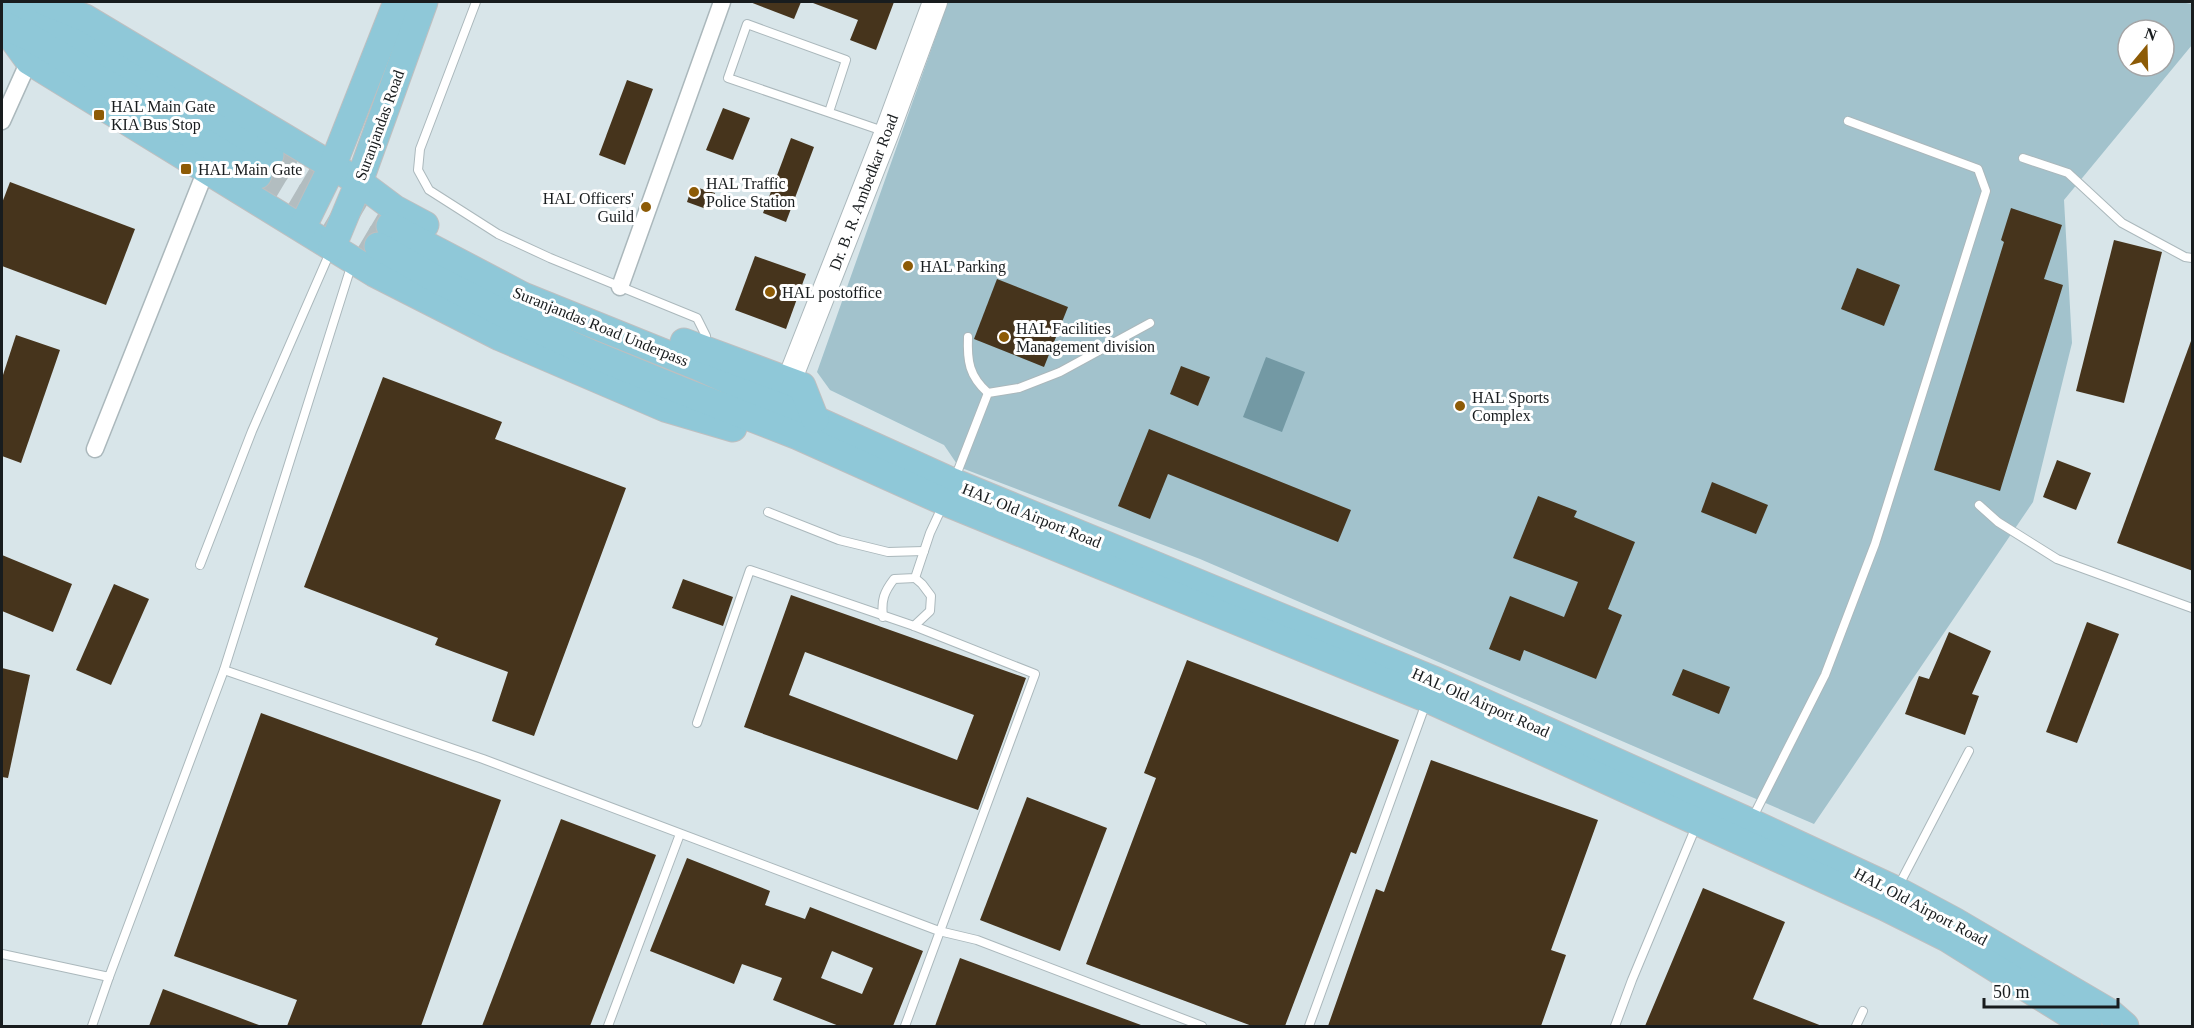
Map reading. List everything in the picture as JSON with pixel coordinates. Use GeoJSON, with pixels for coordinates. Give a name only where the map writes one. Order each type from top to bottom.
{"type":"FeatureCollection","features":[{"type":"Feature","properties":{"kind":"main road"},"geometry":{"type":"LineString","coordinates":[[2,24],[264,165],[53,22],[13,2]]}},
{"type":"Feature","properties":{"kind":"main road"},"geometry":{"type":"LineString","coordinates":[[2,24],[29,61],[356,262],[500,337],[665,408],[775,440],[807,427],[802,386],[572,298],[517,273],[395,209],[359,182],[85,18],[46,2]]}},
{"type":"Feature","properties":{"kind":"main road","name":"Suranjandas Road"},"geometry":{"type":"LineString","coordinates":[[302,228],[332,167],[397,2]]}},
{"type":"Feature","properties":{"kind":"main road","name":"Suranjandas Road"},"geometry":{"type":"LineString","coordinates":[[332,247],[359,182],[424,2]]}},
{"type":"Feature","properties":{"kind":"main road","name":"Suranjandas Road Underpass"},"geometry":{"type":"LineString","coordinates":[[384,236],[699,367],[807,427]]}},
{"type":"Feature","properties":{"kind":"main road","name":"HAL Old Airport Road"},"geometry":{"type":"LineString","coordinates":[[807,427],[949,492],[1428,699],[1875,903],[1947,938],[2088,1026]]}},
{"type":"Feature","properties":{"kind":"main road","name":"HAL Old Airport Road"},"geometry":{"type":"LineString","coordinates":[[949,492],[1436,681],[1750,822],[1896,890],[1954,921],[2109,1012],[2125,1026]]}},
{"type":"Feature","properties":{"kind":"street"},"geometry":{"type":"LineString","coordinates":[[620,287],[722,2]]}},
{"type":"Feature","properties":{"kind":"street","name":"Dr. B. R. Ambedkar Road"},"geometry":{"type":"LineString","coordinates":[[789,381],[887,132],[935,2]]}},
{"type":"Feature","properties":{"kind":"street"},"geometry":{"type":"LineString","coordinates":[[2,121],[29,61]]}},
{"type":"Feature","properties":{"kind":"street"},"geometry":{"type":"LineString","coordinates":[[95,449],[206,170]]}},
{"type":"Feature","properties":{"kind":"lane"},"geometry":{"type":"LineString","coordinates":[[476,2],[420,149],[418,170],[429,190],[498,234],[550,258],[697,318],[706,336],[703,349]]}},
{"type":"Feature","properties":{"kind":"lane"},"geometry":{"type":"LineString","coordinates":[[829,112],[846,60],[747,24],[728,78],[887,132]]}},
{"type":"Feature","properties":{"kind":"lane"},"geometry":{"type":"LineString","coordinates":[[1750,822],[1825,675],[1875,544],[1986,191],[1978,169],[1848,122]]}},
{"type":"Feature","properties":{"kind":"lane"},"geometry":{"type":"LineString","coordinates":[[2023,158],[2068,173],[2122,223],[2186,257],[2193,258]]}},
{"type":"Feature","properties":{"kind":"lane"},"geometry":{"type":"LineString","coordinates":[[200,565],[252,431],[332,247]]}},
{"type":"Feature","properties":{"kind":"lane"},"geometry":{"type":"LineString","coordinates":[[92,1026],[224,670],[349,273],[356,262]]}},
{"type":"Feature","properties":{"kind":"lane"},"geometry":{"type":"LineString","coordinates":[[988,393],[1019,388],[1060,372],[1150,322]]}},
{"type":"Feature","properties":{"kind":"lane"},"geometry":{"type":"LineString","coordinates":[[968,337],[967,358],[976,382],[988,393]]}},
{"type":"Feature","properties":{"kind":"lane"},"geometry":{"type":"LineString","coordinates":[[915,579],[924,551],[988,393]]}},
{"type":"Feature","properties":{"kind":"lane"},"geometry":{"type":"LineString","coordinates":[[1979,505],[1998,522],[2057,559],[2193,608]]}},
{"type":"Feature","properties":{"kind":"lane"},"geometry":{"type":"LineString","coordinates":[[768,512],[839,540],[888,552],[924,551]]}},
{"type":"Feature","properties":{"kind":"lane"},"geometry":{"type":"LineString","coordinates":[[697,723],[750,570],[914,626],[1035,674],[905,1026]]}},
{"type":"Feature","properties":{"kind":"lane"},"geometry":{"type":"LineString","coordinates":[[883,617],[883,593],[894,579],[915,579],[931,596],[930,611],[914,626]]}},
{"type":"Feature","properties":{"kind":"lane"},"geometry":{"type":"LineString","coordinates":[[224,670],[483,759],[939,931],[977,940],[1202,1026]]}},
{"type":"Feature","properties":{"kind":"lane"},"geometry":{"type":"LineString","coordinates":[[1309,1026],[1428,699]]}},
{"type":"Feature","properties":{"kind":"lane"},"geometry":{"type":"LineString","coordinates":[[1896,890],[1969,751]]}},
{"type":"Feature","properties":{"kind":"lane"},"geometry":{"type":"LineString","coordinates":[[1615,1026],[1698,822]]}},
{"type":"Feature","properties":{"kind":"lane"},"geometry":{"type":"LineString","coordinates":[[608,1026],[680,834]]}},
{"type":"Feature","properties":{"kind":"lane"},"geometry":{"type":"LineString","coordinates":[[2,954],[109,977]]}},
{"type":"Feature","properties":{"kind":"lane"},"geometry":{"type":"LineString","coordinates":[[1856,1026],[1863,1011]]}},
{"type":"Feature","properties":{"kind":"shaded area","name":"HAL Sports Complex"},"geometry":{"type":"Polygon","coordinates":[[[948,2],[2180,2],[2192,4],[2192,45],[2176,64],[2176,18],[2116,18],[2116,78],[2165,78],[2064,200],[2072,343],[2033,502],[1814,824],[1200,559],[959,467],[944,445],[830,390],[817,372],[948,2]]]}},
{"type":"Feature","properties":{"kind":"shaded area"},"geometry":{"type":"Polygon","coordinates":[[[1266,357],[1305,372],[1282,432],[1243,417],[1266,357]]]}},
{"type":"Feature","properties":{"kind":"building"},"geometry":{"type":"Polygon","coordinates":[[[750,2],[801,2],[794,19],[750,2]]]}},
{"type":"Feature","properties":{"kind":"building"},"geometry":{"type":"Polygon","coordinates":[[[814,2],[894,2],[876,50],[850,40],[858,20],[814,2]]]}},
{"type":"Feature","properties":{"kind":"building"},"geometry":{"type":"Polygon","coordinates":[[[627,80],[653,89],[625,165],[599,155],[627,80]]]}},
{"type":"Feature","properties":{"kind":"building"},"geometry":{"type":"Polygon","coordinates":[[[723,108],[750,118],[733,160],[706,150],[723,108]]]}},
{"type":"Feature","properties":{"kind":"building"},"geometry":{"type":"Polygon","coordinates":[[[791,138],[814,147],[786,222],[763,213],[791,138]]]}},
{"type":"Feature","properties":{"kind":"building"},"geometry":{"type":"Polygon","coordinates":[[[10,182],[135,229],[106,305],[2,266],[2,203],[10,182]]]}},
{"type":"Feature","properties":{"kind":"building"},"geometry":{"type":"Polygon","coordinates":[[[692,186],[715,193],[709,210],[687,202],[692,186]]]}},
{"type":"Feature","properties":{"kind":"building"},"geometry":{"type":"Polygon","coordinates":[[[2011,208],[2062,225],[2044,279],[2063,285],[2000,491],[1934,470],[2004,242],[2001,240],[2011,208]]]}},
{"type":"Feature","properties":{"kind":"building"},"geometry":{"type":"Polygon","coordinates":[[[2114,240],[2162,252],[2124,403],[2076,391],[2114,240]]]}},
{"type":"Feature","properties":{"kind":"building","name":"HAL postoffice"},"geometry":{"type":"Polygon","coordinates":[[[755,256],[806,274],[786,329],[735,310],[755,256]]]}},
{"type":"Feature","properties":{"kind":"building"},"geometry":{"type":"Polygon","coordinates":[[[1857,268],[1900,285],[1884,326],[1841,309],[1857,268]]]}},
{"type":"Feature","properties":{"kind":"building"},"geometry":{"type":"Polygon","coordinates":[[[997,279],[1068,307],[1044,367],[974,339],[997,279]]]}},
{"type":"Feature","properties":{"kind":"building"},"geometry":{"type":"Polygon","coordinates":[[[16,335],[60,350],[21,463],[2,456],[2,378],[16,335]]]}},
{"type":"Feature","properties":{"kind":"building"},"geometry":{"type":"Polygon","coordinates":[[[2191,341],[2193,342],[2193,571],[2117,543],[2191,341]]]}},
{"type":"Feature","properties":{"kind":"building"},"geometry":{"type":"Polygon","coordinates":[[[1181,366],[1210,377],[1198,406],[1170,394],[1181,366]]]}},
{"type":"Feature","properties":{"kind":"building"},"geometry":{"type":"Polygon","coordinates":[[[383,377],[502,422],[495,439],[626,488],[534,736],[492,721],[508,672],[435,645],[438,638],[304,587],[383,377]]]}},
{"type":"Feature","properties":{"kind":"building"},"geometry":{"type":"Polygon","coordinates":[[[1149,429],[1351,510],[1338,542],[1168,474],[1150,519],[1118,506],[1149,429]]]}},
{"type":"Feature","properties":{"kind":"building"},"geometry":{"type":"Polygon","coordinates":[[[2057,460],[2091,473],[2076,510],[2043,497],[2057,460]]]}},
{"type":"Feature","properties":{"kind":"building"},"geometry":{"type":"Polygon","coordinates":[[[1712,482],[1768,505],[1756,534],[1701,512],[1712,482]]]}},
{"type":"Feature","properties":{"kind":"building"},"geometry":{"type":"Polygon","coordinates":[[[1538,496],[1577,511],[1574,517],[1635,542],[1608,609],[1622,615],[1596,679],[1524,650],[1520,661],[1489,649],[1510,596],[1564,617],[1578,582],[1513,558],[1538,496]]]}},
{"type":"Feature","properties":{"kind":"building"},"geometry":{"type":"Polygon","coordinates":[[[2,555],[72,584],[53,632],[2,611],[2,555]]]}},
{"type":"Feature","properties":{"kind":"building"},"geometry":{"type":"Polygon","coordinates":[[[683,579],[733,597],[723,626],[672,608],[683,579]]]}},
{"type":"Feature","properties":{"kind":"building"},"geometry":{"type":"Polygon","coordinates":[[[114,584],[149,599],[111,685],[76,670],[114,584]]]}},
{"type":"Feature","properties":{"kind":"building"},"geometry":{"type":"Polygon","coordinates":[[[791,595],[1026,678],[978,810],[744,727],[791,595]],[[805,652],[789,695],[957,760],[974,715],[805,652]]]}},
{"type":"Feature","properties":{"kind":"building"},"geometry":{"type":"Polygon","coordinates":[[[2087,622],[2119,634],[2077,743],[2046,732],[2087,622]]]}},
{"type":"Feature","properties":{"kind":"building"},"geometry":{"type":"Polygon","coordinates":[[[1949,632],[1991,651],[1972,694],[1979,696],[1965,735],[1905,714],[1919,676],[1929,679],[1949,632]]]}},
{"type":"Feature","properties":{"kind":"building"},"geometry":{"type":"Polygon","coordinates":[[[1187,660],[1399,740],[1356,854],[1351,852],[1285,1026],[1252,1026],[1086,964],[1156,778],[1144,773],[1187,660]]]}},
{"type":"Feature","properties":{"kind":"building"},"geometry":{"type":"Polygon","coordinates":[[[2,668],[30,675],[8,778],[2,777],[2,668]]]}},
{"type":"Feature","properties":{"kind":"building"},"geometry":{"type":"Polygon","coordinates":[[[1683,669],[1730,687],[1719,714],[1672,695],[1683,669]]]}},
{"type":"Feature","properties":{"kind":"building"},"geometry":{"type":"Polygon","coordinates":[[[261,713],[501,800],[421,1026],[287,1026],[297,1000],[174,956],[261,713]]]}},
{"type":"Feature","properties":{"kind":"building"},"geometry":{"type":"Polygon","coordinates":[[[1431,760],[1598,820],[1551,950],[1566,955],[1541,1026],[1328,1026],[1376,889],[1384,892],[1431,760]]]}},
{"type":"Feature","properties":{"kind":"building"},"geometry":{"type":"Polygon","coordinates":[[[1027,797],[1107,828],[1060,951],[980,920],[1027,797]]]}},
{"type":"Feature","properties":{"kind":"building"},"geometry":{"type":"Polygon","coordinates":[[[561,819],[656,855],[590,1026],[482,1026],[561,819]]]}},
{"type":"Feature","properties":{"kind":"building"},"geometry":{"type":"Polygon","coordinates":[[[687,858],[770,891],[765,905],[805,919],[810,907],[923,951],[893,1026],[839,1026],[773,1000],[782,978],[742,964],[734,984],[650,951],[687,858]],[[832,951],[821,978],[862,994],[873,968],[832,951]]]}},
{"type":"Feature","properties":{"kind":"building"},"geometry":{"type":"Polygon","coordinates":[[[1703,888],[1785,922],[1753,999],[1822,1026],[1645,1026],[1703,888]]]}},
{"type":"Feature","properties":{"kind":"building"},"geometry":{"type":"Polygon","coordinates":[[[960,958],[1141,1025],[1141,1026],[935,1026],[960,958]]]}},
{"type":"Feature","properties":{"kind":"building"},"geometry":{"type":"Polygon","coordinates":[[[163,989],[259,1025],[259,1026],[149,1026],[163,989]]]}},
{"type":"Feature","properties":{"kind":"tunnel"},"geometry":{"type":"LineString","coordinates":[[270,155],[390,226]]}},
{"type":"Feature","properties":{"kind":"tunnel"},"geometry":{"type":"LineString","coordinates":[[258,175],[378,246]]}},
{"type":"Feature","properties":{"kind":"place","name":"HAL Main Gate KIA Bus Stop"},"geometry":{"type":"Point","coordinates":[99,115]}},
{"type":"Feature","properties":{"kind":"place","name":"HAL Main Gate"},"geometry":{"type":"Point","coordinates":[186,169]}},
{"type":"Feature","properties":{"kind":"place","name":"HAL Traffic Police Station"},"geometry":{"type":"Point","coordinates":[694,192]}},
{"type":"Feature","properties":{"kind":"place","name":"HAL Officers' Guild"},"geometry":{"type":"Point","coordinates":[646,207]}},
{"type":"Feature","properties":{"kind":"place","name":"HAL Parking"},"geometry":{"type":"Point","coordinates":[908,266]}},
{"type":"Feature","properties":{"kind":"place","name":"HAL postoffice"},"geometry":{"type":"Point","coordinates":[770,292]}},
{"type":"Feature","properties":{"kind":"place","name":"HAL Facilities Management division"},"geometry":{"type":"Point","coordinates":[1004,337]}},
{"type":"Feature","properties":{"kind":"place","name":"HAL Sports Complex"},"geometry":{"type":"Point","coordinates":[1460,406]}}]}
